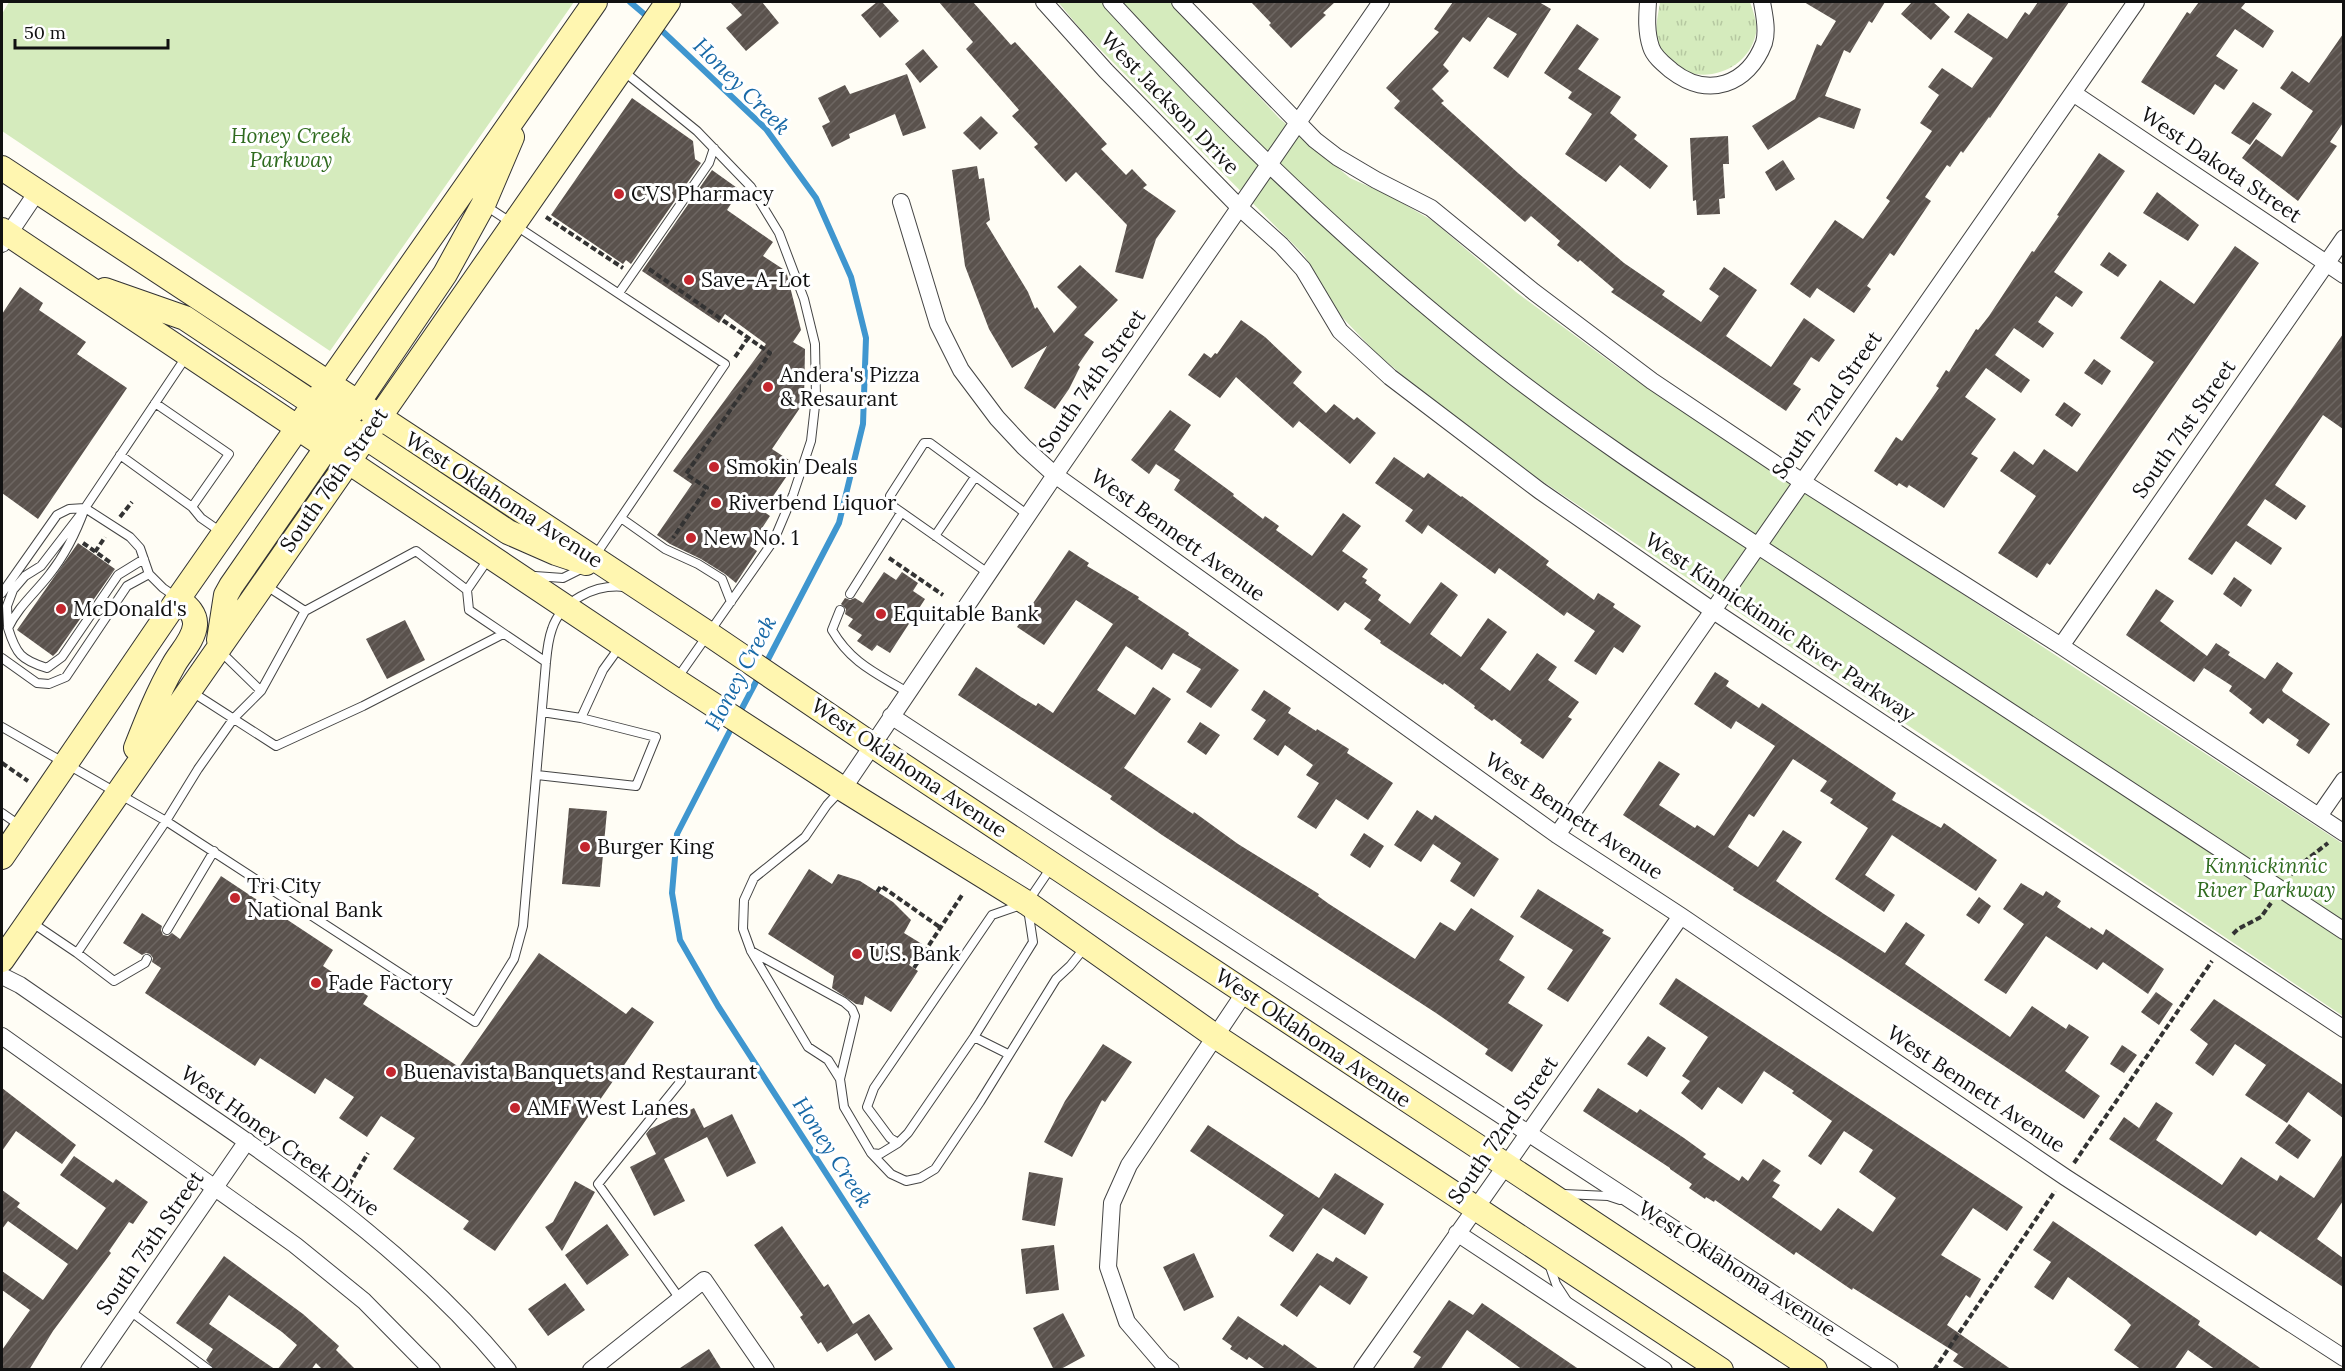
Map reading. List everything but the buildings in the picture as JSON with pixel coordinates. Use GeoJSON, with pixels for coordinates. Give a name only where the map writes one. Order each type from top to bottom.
{"type":"FeatureCollection","features":[{"type":"Feature","properties":{"kind":"main road","name":"South 76th Street"},"geometry":{"type":"LineString","coordinates":[[2,960],[348,460],[354,420],[513,223],[668,2]]}},
{"type":"Feature","properties":{"kind":"main road"},"geometry":{"type":"LineString","coordinates":[[218,649],[226,595],[231,586],[327,446],[354,420],[445,274],[473,198],[528,98],[593,5]]}},
{"type":"Feature","properties":{"kind":"main road"},"geometry":{"type":"LineString","coordinates":[[2,168],[321,394]]}},
{"type":"Feature","properties":{"kind":"main road"},"geometry":{"type":"LineString","coordinates":[[4,849],[22,827],[321,394],[473,198]]}},
{"type":"Feature","properties":{"kind":"main road"},"geometry":{"type":"LineString","coordinates":[[4,236],[188,354],[675,680],[843,789],[1027,903],[1215,1036],[1721,1370]]}},
{"type":"Feature","properties":{"kind":"main road"},"geometry":{"type":"LineString","coordinates":[[79,282],[140,300],[185,318],[321,394]]}},
{"type":"Feature","properties":{"kind":"main road","name":"West Oklahoma Avenue"},"geometry":{"type":"LineString","coordinates":[[321,394],[354,420],[591,561],[616,573],[719,640],[872,745],[1815,1370]]}},
{"type":"Feature","properties":{"kind":"main road"},"geometry":{"type":"LineString","coordinates":[[298,427],[312,420],[354,420]]}},
{"type":"Feature","properties":{"kind":"main road"},"geometry":{"type":"LineString","coordinates":[[117,791],[173,665],[192,636],[195,626],[192,611],[178,598]]}},
{"type":"Feature","properties":{"kind":"street","name":"West Jackson Drive"},"geometry":{"type":"LineString","coordinates":[[1044,2],[1106,71],[1240,208]]}},
{"type":"Feature","properties":{"kind":"street","name":"West Jackson Drive"},"geometry":{"type":"LineString","coordinates":[[1112,2],[1173,69],[1270,164]]}},
{"type":"Feature","properties":{"kind":"street"},"geometry":{"type":"LineString","coordinates":[[1180,2],[1315,140],[1337,157],[1431,208],[1534,292],[1652,381],[1801,481],[2061,646],[2343,833]]}},
{"type":"Feature","properties":{"kind":"street","name":"South 74th Street"},"geometry":{"type":"LineString","coordinates":[[843,789],[988,573],[1381,2]]}},
{"type":"Feature","properties":{"kind":"street"},"geometry":{"type":"LineString","coordinates":[[1648,2],[1647,23],[1652,49],[1662,63],[1677,74],[1691,82],[1708,87],[1720,86],[1734,80],[1747,71],[1756,58],[1764,41],[1765,18],[1762,2]]}},
{"type":"Feature","properties":{"kind":"street","name":"South 72nd Street"},"geometry":{"type":"LineString","coordinates":[[1557,835],[2136,2]]}},
{"type":"Feature","properties":{"kind":"street","name":"West Dakota Street"},"geometry":{"type":"LineString","coordinates":[[2073,93],[2343,274]]}},
{"type":"Feature","properties":{"kind":"street"},"geometry":{"type":"LineString","coordinates":[[1270,164],[1395,279],[1472,344],[1599,439],[2343,931]]}},
{"type":"Feature","properties":{"kind":"street"},"geometry":{"type":"LineString","coordinates":[[4,236],[37,192]]}},
{"type":"Feature","properties":{"kind":"street","name":"West Bennett Avenue"},"geometry":{"type":"LineString","coordinates":[[901,202],[938,324],[961,370],[997,418],[1055,475],[1557,835],[1681,916],[2065,1177],[2343,1358]]}},
{"type":"Feature","properties":{"kind":"street","name":"West Kinnickinnic River Parkway"},"geometry":{"type":"LineString","coordinates":[[1240,208],[1281,245],[1303,269],[1340,330],[1390,377],[1540,491],[1712,610],[2343,1029]]}},
{"type":"Feature","properties":{"kind":"street","name":"South 71st Street"},"geometry":{"type":"LineString","coordinates":[[2061,646],[2343,238]]}},
{"type":"Feature","properties":{"kind":"street","name":"West Oklahoma Avenue"},"geometry":{"type":"LineString","coordinates":[[891,716],[1529,1131],[1890,1370]]}},
{"type":"Feature","properties":{"kind":"street"},"geometry":{"type":"LineString","coordinates":[[2319,816],[2343,780]]}},
{"type":"Feature","properties":{"kind":"street","name":"South 72nd Street"},"geometry":{"type":"LineString","coordinates":[[1362,1370],[1681,916]]}},
{"type":"Feature","properties":{"kind":"street","name":"West Honey Creek Drive"},"geometry":{"type":"LineString","coordinates":[[2,976],[20,985],[334,1204],[422,1277],[489,1346],[508,1370]]}},
{"type":"Feature","properties":{"kind":"street"},"geometry":{"type":"LineString","coordinates":[[1171,1370],[1163,1364],[1127,1322],[1108,1267],[1112,1203],[1129,1165],[1245,992]]}},
{"type":"Feature","properties":{"kind":"street"},"geometry":{"type":"LineString","coordinates":[[2,1036],[295,1245],[364,1301],[432,1370]]}},
{"type":"Feature","properties":{"kind":"street","name":"South 75th Street"},"geometry":{"type":"LineString","coordinates":[[89,1370],[247,1142]]}},
{"type":"Feature","properties":{"kind":"street"},"geometry":{"type":"LineString","coordinates":[[1457,1233],[1664,1370]]}},
{"type":"Feature","properties":{"kind":"street"},"geometry":{"type":"LineString","coordinates":[[591,1370],[704,1280],[766,1370]]}},
{"type":"Feature","properties":{"kind":"lane"},"geometry":{"type":"LineString","coordinates":[[621,69],[671,109],[714,148],[751,187],[779,233],[804,299],[815,344],[816,397],[811,441],[778,533],[731,602],[719,640],[675,680]]}},
{"type":"Feature","properties":{"kind":"lane"},"geometry":{"type":"LineString","coordinates":[[619,293],[709,163],[714,148]]}},
{"type":"Feature","properties":{"kind":"lane"},"geometry":{"type":"LineString","coordinates":[[467,590],[500,562],[539,578],[556,579],[573,575],[591,561],[725,364],[473,198]]}},
{"type":"Feature","properties":{"kind":"lane"},"geometry":{"type":"LineString","coordinates":[[144,559],[118,575],[62,657],[47,668],[28,662],[14,649],[8,628],[7,606],[13,590],[26,576],[40,566],[85,508],[188,354]]}},
{"type":"Feature","properties":{"kind":"lane"},"geometry":{"type":"LineString","coordinates":[[155,404],[229,454],[192,507]]}},
{"type":"Feature","properties":{"kind":"lane"},"geometry":{"type":"LineString","coordinates":[[988,573],[894,507],[890,496],[924,443],[930,443],[1028,515]]}},
{"type":"Feature","properties":{"kind":"lane"},"geometry":{"type":"LineString","coordinates":[[120,455],[192,507],[201,518],[224,534]]}},
{"type":"Feature","properties":{"kind":"lane"},"geometry":{"type":"LineString","coordinates":[[935,536],[975,477]]}},
{"type":"Feature","properties":{"kind":"lane"},"geometry":{"type":"LineString","coordinates":[[8,628],[15,614],[50,575],[75,538],[85,508]]}},
{"type":"Feature","properties":{"kind":"lane"},"geometry":{"type":"LineString","coordinates":[[2,593],[57,515],[69,509],[85,508],[130,537],[140,548],[148,574],[178,598]]}},
{"type":"Feature","properties":{"kind":"lane"},"geometry":{"type":"LineString","coordinates":[[850,594],[901,513]]}},
{"type":"Feature","properties":{"kind":"lane"},"geometry":{"type":"LineString","coordinates":[[621,518],[665,549],[698,564],[722,579],[731,602]]}},
{"type":"Feature","properties":{"kind":"lane"},"geometry":{"type":"LineString","coordinates":[[77,953],[166,821],[198,769],[234,718],[261,691],[305,611],[416,551],[467,590],[469,610],[546,662]]}},
{"type":"Feature","properties":{"kind":"lane"},"geometry":{"type":"LineString","coordinates":[[2,658],[37,683],[49,684],[66,677],[127,586],[148,574]]}},
{"type":"Feature","properties":{"kind":"lane"},"geometry":{"type":"LineString","coordinates":[[263,583],[305,611]]}},
{"type":"Feature","properties":{"kind":"lane"},"geometry":{"type":"LineString","coordinates":[[2,727],[64,765],[117,791],[166,821],[475,1022],[514,959],[520,942],[524,919],[546,662],[551,630],[566,606],[594,591],[615,586],[653,597]]}},
{"type":"Feature","properties":{"kind":"lane"},"geometry":{"type":"LineString","coordinates":[[840,610],[832,630],[853,659],[907,692]]}},
{"type":"Feature","properties":{"kind":"lane"},"geometry":{"type":"LineString","coordinates":[[189,690],[276,746],[363,706],[503,634]]}},
{"type":"Feature","properties":{"kind":"lane"},"geometry":{"type":"LineString","coordinates":[[581,718],[603,670],[622,644]]}},
{"type":"Feature","properties":{"kind":"lane"},"geometry":{"type":"LineString","coordinates":[[218,649],[261,691]]}},
{"type":"Feature","properties":{"kind":"lane"},"geometry":{"type":"LineString","coordinates":[[537,775],[636,786],[656,737],[581,718],[542,712]]}},
{"type":"Feature","properties":{"kind":"lane"},"geometry":{"type":"LineString","coordinates":[[840,1079],[828,1060],[808,1047],[751,951],[743,929],[744,900],[754,878],[805,837],[826,805],[843,789]]}},
{"type":"Feature","properties":{"kind":"lane"},"geometry":{"type":"LineString","coordinates":[[2,813],[22,827]]}},
{"type":"Feature","properties":{"kind":"lane"},"geometry":{"type":"LineString","coordinates":[[167,930],[214,851]]}},
{"type":"Feature","properties":{"kind":"lane"},"geometry":{"type":"LineString","coordinates":[[898,1143],[890,1138],[867,1107],[874,1088],[992,915],[1027,903],[1053,865]]}},
{"type":"Feature","properties":{"kind":"lane"},"geometry":{"type":"LineString","coordinates":[[871,1153],[880,1154],[898,1143],[908,1133],[974,1037],[1033,942],[1027,903]]}},
{"type":"Feature","properties":{"kind":"lane"},"geometry":{"type":"LineString","coordinates":[[29,920],[114,981],[145,963],[147,959]]}},
{"type":"Feature","properties":{"kind":"lane"},"geometry":{"type":"LineString","coordinates":[[751,951],[844,1002],[852,1009],[855,1016],[840,1079],[844,1107],[871,1153],[891,1174],[906,1181],[920,1178],[935,1169],[980,1102],[1056,979],[1087,945]]}},
{"type":"Feature","properties":{"kind":"lane"},"geometry":{"type":"LineString","coordinates":[[974,1037],[1008,1054]]}},
{"type":"Feature","properties":{"kind":"lane"},"geometry":{"type":"LineString","coordinates":[[680,1299],[598,1184],[681,1081]]}},
{"type":"Feature","properties":{"kind":"lane"},"geometry":{"type":"LineString","coordinates":[[1535,1185],[1568,1195],[1608,1196],[1643,1207]]}},
{"type":"Feature","properties":{"kind":"lane"},"geometry":{"type":"LineString","coordinates":[[1547,1255],[1556,1284],[1576,1312]]}},
{"type":"Feature","properties":{"kind":"lane"},"geometry":{"type":"LineString","coordinates":[[130,1311],[208,1370]]}},
{"type":"Feature","properties":{"kind":"path"},"geometry":{"type":"LineString","coordinates":[[546,217],[625,269],[631,261]]}},
{"type":"Feature","properties":{"kind":"path"},"geometry":{"type":"LineString","coordinates":[[725,364],[734,358],[748,338]]}},
{"type":"Feature","properties":{"kind":"path"},"geometry":{"type":"LineString","coordinates":[[75,538],[114,566]]}},
{"type":"Feature","properties":{"kind":"path"},"geometry":{"type":"LineString","coordinates":[[878,550],[943,595]]}},
{"type":"Feature","properties":{"kind":"path"},"geometry":{"type":"LineString","coordinates":[[2,763],[28,781]]}},
{"type":"Feature","properties":{"kind":"path"},"geometry":{"type":"LineString","coordinates":[[877,892],[880,886],[941,928]]}},
{"type":"Feature","properties":{"kind":"path"},"geometry":{"type":"LineString","coordinates":[[914,968],[962,895]]}},
{"type":"Feature","properties":{"kind":"path"},"geometry":{"type":"LineString","coordinates":[[1934,1370],[2221,948]]}},
{"type":"Feature","properties":{"kind":"path"},"geometry":{"type":"LineString","coordinates":[[349,1185],[368,1153]]}},
{"type":"Feature","properties":{"kind":"green space","name":"Honey Creek Parkway"},"geometry":{"type":"Polygon","coordinates":[[[9,2],[574,2],[330,351],[2,131],[2,14],[9,2]]]}},
{"type":"Feature","properties":{"kind":"green space","name":"Kinnickinnic River Parkway"},"geometry":{"type":"Polygon","coordinates":[[[1058,2],[1171,2],[1279,118],[1350,178],[1390,196],[1433,221],[1516,292],[1620,369],[2343,844],[2343,1016],[1482,441],[1377,354],[1341,316],[1304,255],[1082,31],[1058,2]]]}},
{"type":"Feature","properties":{"kind":"green space"},"geometry":{"type":"Polygon","coordinates":[[[1660,2],[1750,2],[1755,17],[1756,33],[1750,49],[1740,61],[1712,74],[1697,74],[1683,70],[1670,62],[1658,43],[1657,25],[1660,2]]]}},
{"type":"Feature","properties":{"kind":"waterway","name":"Honey Creek"},"geometry":{"type":"LineString","coordinates":[[630,2],[650,19]]}},
{"type":"Feature","properties":{"kind":"waterway","name":"Honey Creek"},"geometry":{"type":"LineString","coordinates":[[657,26],[766,129],[816,198],[851,277],[866,338],[863,424],[839,523],[764,667]]}},
{"type":"Feature","properties":{"kind":"waterway","name":"Honey Creek"},"geometry":{"type":"LineString","coordinates":[[739,714],[759,676]]}},
{"type":"Feature","properties":{"kind":"waterway","name":"Honey Creek"},"geometry":{"type":"LineString","coordinates":[[734,723],[677,834],[672,893],[680,940],[718,1006],[953,1370]]}},
{"type":"Feature","properties":{"kind":"place","name":"CVS Pharmacy"},"geometry":{"type":"Point","coordinates":[619,194]}},
{"type":"Feature","properties":{"kind":"place","name":"Save-A-Lot"},"geometry":{"type":"Point","coordinates":[689,280]}},
{"type":"Feature","properties":{"kind":"place","name":"Andera's Pizza & Resaurant"},"geometry":{"type":"Point","coordinates":[768,387]}},
{"type":"Feature","properties":{"kind":"place","name":"Smokin Deals"},"geometry":{"type":"Point","coordinates":[714,467]}},
{"type":"Feature","properties":{"kind":"place","name":"Riverbend Liquor"},"geometry":{"type":"Point","coordinates":[716,503]}},
{"type":"Feature","properties":{"kind":"place","name":"New No. 1"},"geometry":{"type":"Point","coordinates":[691,538]}},
{"type":"Feature","properties":{"kind":"place","name":"McDonald's"},"geometry":{"type":"Point","coordinates":[61,609]}},
{"type":"Feature","properties":{"kind":"place","name":"Equitable Bank"},"geometry":{"type":"Point","coordinates":[881,614]}},
{"type":"Feature","properties":{"kind":"place","name":"Burger King"},"geometry":{"type":"Point","coordinates":[585,847]}},
{"type":"Feature","properties":{"kind":"place","name":"Tri City National Bank"},"geometry":{"type":"Point","coordinates":[235,898]}},
{"type":"Feature","properties":{"kind":"place","name":"U.S. Bank"},"geometry":{"type":"Point","coordinates":[857,954]}},
{"type":"Feature","properties":{"kind":"place","name":"Fade Factory"},"geometry":{"type":"Point","coordinates":[316,983]}},
{"type":"Feature","properties":{"kind":"place","name":"Buenavista Banquets and Restaurant"},"geometry":{"type":"Point","coordinates":[391,1072]}},
{"type":"Feature","properties":{"kind":"place","name":"AMF West Lanes"},"geometry":{"type":"Point","coordinates":[515,1108]}}]}
